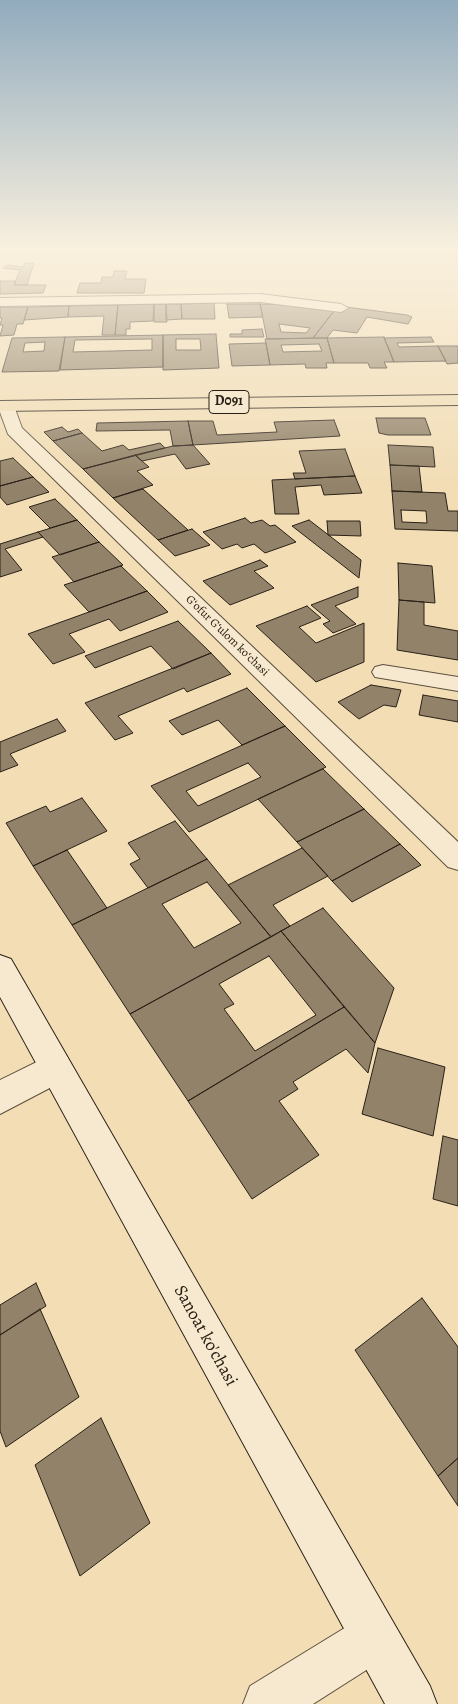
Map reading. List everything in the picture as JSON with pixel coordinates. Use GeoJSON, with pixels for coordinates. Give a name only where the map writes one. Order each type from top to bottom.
{"type":"FeatureCollection","features":[{"type":"Feature","properties":{"kind":"highway","name":"D091"},"geometry":{"type":"LineString","coordinates":[[2,401],[458,388]]}},
{"type":"Feature","properties":{"kind":"highway","name":"D091"},"geometry":{"type":"LineString","coordinates":[[2,401],[458,400]]}},
{"type":"Feature","properties":{"kind":"street","name":"Gʻofur Gʻulom koʻchasi"},"geometry":{"type":"LineString","coordinates":[[2,401],[14,430],[458,859]]}},
{"type":"Feature","properties":{"kind":"street"},"geometry":{"type":"LineString","coordinates":[[383,672],[458,684]]}},
{"type":"Feature","properties":{"kind":"street","name":"Sanoat ko'chasi"},"geometry":{"type":"LineString","coordinates":[[0,968],[373,1638],[412,1704]]}},
{"type":"Feature","properties":{"kind":"street"},"geometry":{"type":"LineString","coordinates":[[0,1098],[55,1068]]}},
{"type":"Feature","properties":{"kind":"street"},"geometry":{"type":"LineString","coordinates":[[268,1704],[373,1638]]}},
{"type":"Feature","properties":{"kind":"building"},"geometry":{"type":"Polygon","coordinates":[[[3,327],[16,327],[14,335],[0,336],[3,327]]]}},
{"type":"Feature","properties":{"kind":"building"},"geometry":{"type":"Polygon","coordinates":[[[103,327],[116,327],[115,335],[102,335],[103,327]]]}},
{"type":"Feature","properties":{"kind":"building"},"geometry":{"type":"Polygon","coordinates":[[[116,327],[130,327],[130,329],[126,329],[126,335],[115,335],[116,327]]]}},
{"type":"Feature","properties":{"kind":"building"},"geometry":{"type":"Polygon","coordinates":[[[265,327],[280,327],[281,332],[306,333],[310,328],[299,327],[322,327],[313,338],[267,339],[265,327]]]}},
{"type":"Feature","properties":{"kind":"building"},"geometry":{"type":"Polygon","coordinates":[[[322,327],[361,327],[357,333],[333,330],[327,338],[313,338],[322,327]]]}},
{"type":"Feature","properties":{"kind":"building"},"geometry":{"type":"Polygon","coordinates":[[[262,329],[264,337],[230,337],[230,334],[242,334],[242,330],[262,329]]]}},
{"type":"Feature","properties":{"kind":"building"},"geometry":{"type":"Polygon","coordinates":[[[216,334],[219,368],[163,370],[163,335],[216,334]],[[176,339],[176,350],[201,350],[200,339],[176,339]]]}},
{"type":"Feature","properties":{"kind":"building"},"geometry":{"type":"Polygon","coordinates":[[[163,335],[163,367],[60,370],[65,337],[163,335]],[[152,339],[75,340],[73,352],[152,350],[152,339]]]}},
{"type":"Feature","properties":{"kind":"building"},"geometry":{"type":"Polygon","coordinates":[[[65,337],[59,371],[2,372],[12,338],[65,337]],[[45,342],[25,343],[23,352],[44,351],[45,342]]]}},
{"type":"Feature","properties":{"kind":"building"},"geometry":{"type":"Polygon","coordinates":[[[384,337],[394,362],[384,362],[387,368],[370,368],[368,363],[334,363],[327,338],[384,337]]]}},
{"type":"Feature","properties":{"kind":"building"},"geometry":{"type":"Polygon","coordinates":[[[431,337],[434,342],[397,343],[399,347],[438,346],[446,361],[394,362],[384,338],[431,337]]]}},
{"type":"Feature","properties":{"kind":"building"},"geometry":{"type":"Polygon","coordinates":[[[327,338],[334,363],[326,363],[327,368],[306,368],[305,364],[270,365],[265,339],[327,338]],[[319,344],[281,345],[283,352],[322,351],[319,344]]]}},
{"type":"Feature","properties":{"kind":"building"},"geometry":{"type":"Polygon","coordinates":[[[266,343],[270,365],[232,366],[229,344],[266,343]]]}},
{"type":"Feature","properties":{"kind":"building"},"geometry":{"type":"Polygon","coordinates":[[[438,346],[458,346],[458,363],[447,364],[438,346]]]}},
{"type":"Feature","properties":{"kind":"building"},"geometry":{"type":"Polygon","coordinates":[[[376,418],[425,418],[431,435],[388,435],[379,433],[376,418]]]}},
{"type":"Feature","properties":{"kind":"building"},"geometry":{"type":"Polygon","coordinates":[[[334,420],[340,436],[193,445],[188,421],[213,421],[217,435],[277,432],[274,422],[334,420]]]}},
{"type":"Feature","properties":{"kind":"building"},"geometry":{"type":"Polygon","coordinates":[[[188,421],[193,445],[173,446],[170,430],[96,431],[97,423],[188,421]]]}},
{"type":"Feature","properties":{"kind":"building"},"geometry":{"type":"Polygon","coordinates":[[[62,427],[68,432],[78,429],[82,433],[53,441],[44,432],[62,427]]]}},
{"type":"Feature","properties":{"kind":"building"},"geometry":{"type":"Polygon","coordinates":[[[82,433],[102,451],[123,445],[129,450],[160,443],[165,448],[83,469],[53,441],[82,433]]]}},
{"type":"Feature","properties":{"kind":"building"},"geometry":{"type":"Polygon","coordinates":[[[193,445],[210,464],[186,469],[175,454],[142,461],[135,455],[173,446],[193,445]]]}},
{"type":"Feature","properties":{"kind":"building"},"geometry":{"type":"Polygon","coordinates":[[[388,445],[433,447],[435,467],[390,465],[388,445]]]}},
{"type":"Feature","properties":{"kind":"building"},"geometry":{"type":"Polygon","coordinates":[[[345,449],[355,476],[295,479],[293,473],[306,473],[299,451],[345,449]]]}},
{"type":"Feature","properties":{"kind":"building"},"geometry":{"type":"Polygon","coordinates":[[[135,455],[149,467],[137,471],[153,485],[113,498],[83,469],[135,455]]]}},
{"type":"Feature","properties":{"kind":"building"},"geometry":{"type":"Polygon","coordinates":[[[13,458],[33,477],[0,486],[0,461],[13,458]]]}},
{"type":"Feature","properties":{"kind":"building"},"geometry":{"type":"Polygon","coordinates":[[[390,465],[419,466],[422,492],[392,491],[390,465]]]}},
{"type":"Feature","properties":{"kind":"building"},"geometry":{"type":"Polygon","coordinates":[[[355,476],[362,493],[324,495],[321,485],[295,487],[299,514],[275,514],[272,480],[355,476]]]}},
{"type":"Feature","properties":{"kind":"building"},"geometry":{"type":"Polygon","coordinates":[[[33,477],[49,492],[7,505],[0,497],[0,486],[33,477]]]}},
{"type":"Feature","properties":{"kind":"building"},"geometry":{"type":"Polygon","coordinates":[[[143,489],[188,530],[158,540],[113,498],[143,489]]]}},
{"type":"Feature","properties":{"kind":"building"},"geometry":{"type":"Polygon","coordinates":[[[392,491],[445,493],[448,511],[458,511],[458,531],[395,529],[392,491]],[[401,510],[402,522],[427,523],[426,511],[401,510]]]}},
{"type":"Feature","properties":{"kind":"building"},"geometry":{"type":"Polygon","coordinates":[[[55,499],[77,520],[50,528],[29,507],[55,499]]]}},
{"type":"Feature","properties":{"kind":"building"},"geometry":{"type":"Polygon","coordinates":[[[245,518],[251,523],[262,520],[270,526],[275,525],[296,542],[265,553],[254,544],[242,548],[237,544],[222,549],[203,532],[245,518]]]}},
{"type":"Feature","properties":{"kind":"building"},"geometry":{"type":"Polygon","coordinates":[[[77,520],[99,542],[60,555],[38,532],[77,520]]]}},
{"type":"Feature","properties":{"kind":"building"},"geometry":{"type":"Polygon","coordinates":[[[309,520],[361,560],[359,578],[292,526],[309,520]]]}},
{"type":"Feature","properties":{"kind":"building"},"geometry":{"type":"Polygon","coordinates":[[[327,521],[360,521],[361,536],[328,535],[327,521]]]}},
{"type":"Feature","properties":{"kind":"building"},"geometry":{"type":"Polygon","coordinates":[[[192,529],[210,545],[175,556],[158,540],[192,529]]]}},
{"type":"Feature","properties":{"kind":"building"},"geometry":{"type":"Polygon","coordinates":[[[38,532],[43,537],[5,549],[22,570],[0,577],[0,544],[38,532]]]}},
{"type":"Feature","properties":{"kind":"building"},"geometry":{"type":"Polygon","coordinates":[[[99,542],[123,565],[74,582],[52,557],[99,542]]]}},
{"type":"Feature","properties":{"kind":"building"},"geometry":{"type":"Polygon","coordinates":[[[260,560],[268,566],[254,571],[274,588],[230,605],[203,581],[260,560]]]}},
{"type":"Feature","properties":{"kind":"building"},"geometry":{"type":"Polygon","coordinates":[[[398,563],[432,566],[435,603],[399,600],[398,563]]]}},
{"type":"Feature","properties":{"kind":"building"},"geometry":{"type":"Polygon","coordinates":[[[121,566],[147,591],[89,612],[64,585],[121,566]]]}},
{"type":"Feature","properties":{"kind":"building"},"geometry":{"type":"Polygon","coordinates":[[[358,587],[358,597],[335,606],[356,624],[333,633],[323,624],[330,621],[311,605],[358,587]]]}},
{"type":"Feature","properties":{"kind":"building"},"geometry":{"type":"Polygon","coordinates":[[[147,591],[168,612],[120,631],[109,619],[69,634],[85,652],[53,664],[28,634],[147,591]]]}},
{"type":"Feature","properties":{"kind":"building"},"geometry":{"type":"Polygon","coordinates":[[[399,600],[424,602],[424,625],[458,631],[458,660],[397,650],[399,600]]]}},
{"type":"Feature","properties":{"kind":"building"},"geometry":{"type":"Polygon","coordinates":[[[307,606],[321,618],[299,627],[316,643],[364,623],[364,662],[316,682],[256,626],[307,606]]]}},
{"type":"Feature","properties":{"kind":"building"},"geometry":{"type":"Polygon","coordinates":[[[178,621],[211,653],[173,669],[151,646],[95,668],[85,656],[178,621]]]}},
{"type":"Feature","properties":{"kind":"building"},"geometry":{"type":"Polygon","coordinates":[[[211,653],[231,674],[187,692],[184,688],[118,716],[133,733],[115,740],[85,703],[211,653]]]}},
{"type":"Feature","properties":{"kind":"building"},"geometry":{"type":"Polygon","coordinates":[[[371,685],[401,690],[396,707],[384,705],[359,719],[338,702],[371,685]]]}},
{"type":"Feature","properties":{"kind":"building"},"geometry":{"type":"Polygon","coordinates":[[[247,688],[285,726],[242,745],[218,720],[182,735],[169,721],[247,688]]]}},
{"type":"Feature","properties":{"kind":"building"},"geometry":{"type":"Polygon","coordinates":[[[423,695],[458,701],[458,722],[419,715],[423,695]]]}},
{"type":"Feature","properties":{"kind":"building"},"geometry":{"type":"Polygon","coordinates":[[[57,719],[66,731],[10,754],[18,765],[0,772],[0,742],[57,719]]]}},
{"type":"Feature","properties":{"kind":"building"},"geometry":{"type":"Polygon","coordinates":[[[285,726],[326,767],[189,832],[151,786],[285,726]],[[248,763],[186,791],[198,806],[261,777],[248,763]]]}},
{"type":"Feature","properties":{"kind":"building"},"geometry":{"type":"Polygon","coordinates":[[[323,769],[364,809],[297,842],[258,799],[323,769]]]}},
{"type":"Feature","properties":{"kind":"building"},"geometry":{"type":"Polygon","coordinates":[[[82,798],[107,831],[33,866],[6,823],[46,806],[50,812],[82,798]]]}},
{"type":"Feature","properties":{"kind":"building"},"geometry":{"type":"Polygon","coordinates":[[[364,809],[400,844],[332,881],[297,842],[364,809]]]}},
{"type":"Feature","properties":{"kind":"building"},"geometry":{"type":"Polygon","coordinates":[[[175,821],[207,859],[148,888],[130,864],[140,859],[128,843],[175,821]]]}},
{"type":"Feature","properties":{"kind":"building"},"geometry":{"type":"Polygon","coordinates":[[[400,844],[421,865],[352,902],[332,881],[400,844]]]}},
{"type":"Feature","properties":{"kind":"building"},"geometry":{"type":"Polygon","coordinates":[[[302,848],[328,876],[273,905],[290,926],[271,937],[228,885],[302,848]]]}},
{"type":"Feature","properties":{"kind":"building"},"geometry":{"type":"Polygon","coordinates":[[[67,850],[107,908],[72,925],[33,866],[67,850]]]}},
{"type":"Feature","properties":{"kind":"building"},"geometry":{"type":"Polygon","coordinates":[[[207,859],[271,937],[130,1014],[72,925],[207,859]],[[207,882],[162,904],[194,948],[241,923],[207,882]]]}},
{"type":"Feature","properties":{"kind":"building"},"geometry":{"type":"Polygon","coordinates":[[[323,908],[394,988],[375,1043],[281,931],[323,908]]]}},
{"type":"Feature","properties":{"kind":"building"},"geometry":{"type":"Polygon","coordinates":[[[281,931],[344,1007],[188,1101],[130,1014],[281,931]],[[269,956],[219,984],[234,1004],[224,1009],[255,1051],[316,1015],[269,956]]]}},
{"type":"Feature","properties":{"kind":"building"},"geometry":{"type":"Polygon","coordinates":[[[344,1007],[375,1043],[368,1073],[346,1049],[293,1082],[298,1089],[279,1101],[319,1155],[252,1199],[188,1101],[344,1007]]]}},
{"type":"Feature","properties":{"kind":"building"},"geometry":{"type":"Polygon","coordinates":[[[378,1048],[445,1067],[433,1136],[362,1114],[378,1048]]]}},
{"type":"Feature","properties":{"kind":"building"},"geometry":{"type":"Polygon","coordinates":[[[443,1136],[458,1140],[458,1206],[433,1199],[443,1136]]]}},
{"type":"Feature","properties":{"kind":"building"},"geometry":{"type":"Polygon","coordinates":[[[36,1283],[46,1306],[0,1335],[0,1305],[36,1283]]]}},
{"type":"Feature","properties":{"kind":"building"},"geometry":{"type":"Polygon","coordinates":[[[422,1298],[458,1347],[458,1458],[438,1476],[355,1350],[422,1298]]]}},
{"type":"Feature","properties":{"kind":"building"},"geometry":{"type":"Polygon","coordinates":[[[40,1309],[79,1397],[6,1447],[0,1431],[0,1335],[40,1309]]]}},
{"type":"Feature","properties":{"kind":"building"},"geometry":{"type":"Polygon","coordinates":[[[101,1418],[150,1523],[80,1576],[35,1465],[101,1418]]]}},
{"type":"Feature","properties":{"kind":"building"},"geometry":{"type":"Polygon","coordinates":[[[458,1458],[458,1506],[438,1476],[458,1458]]]}}]}
